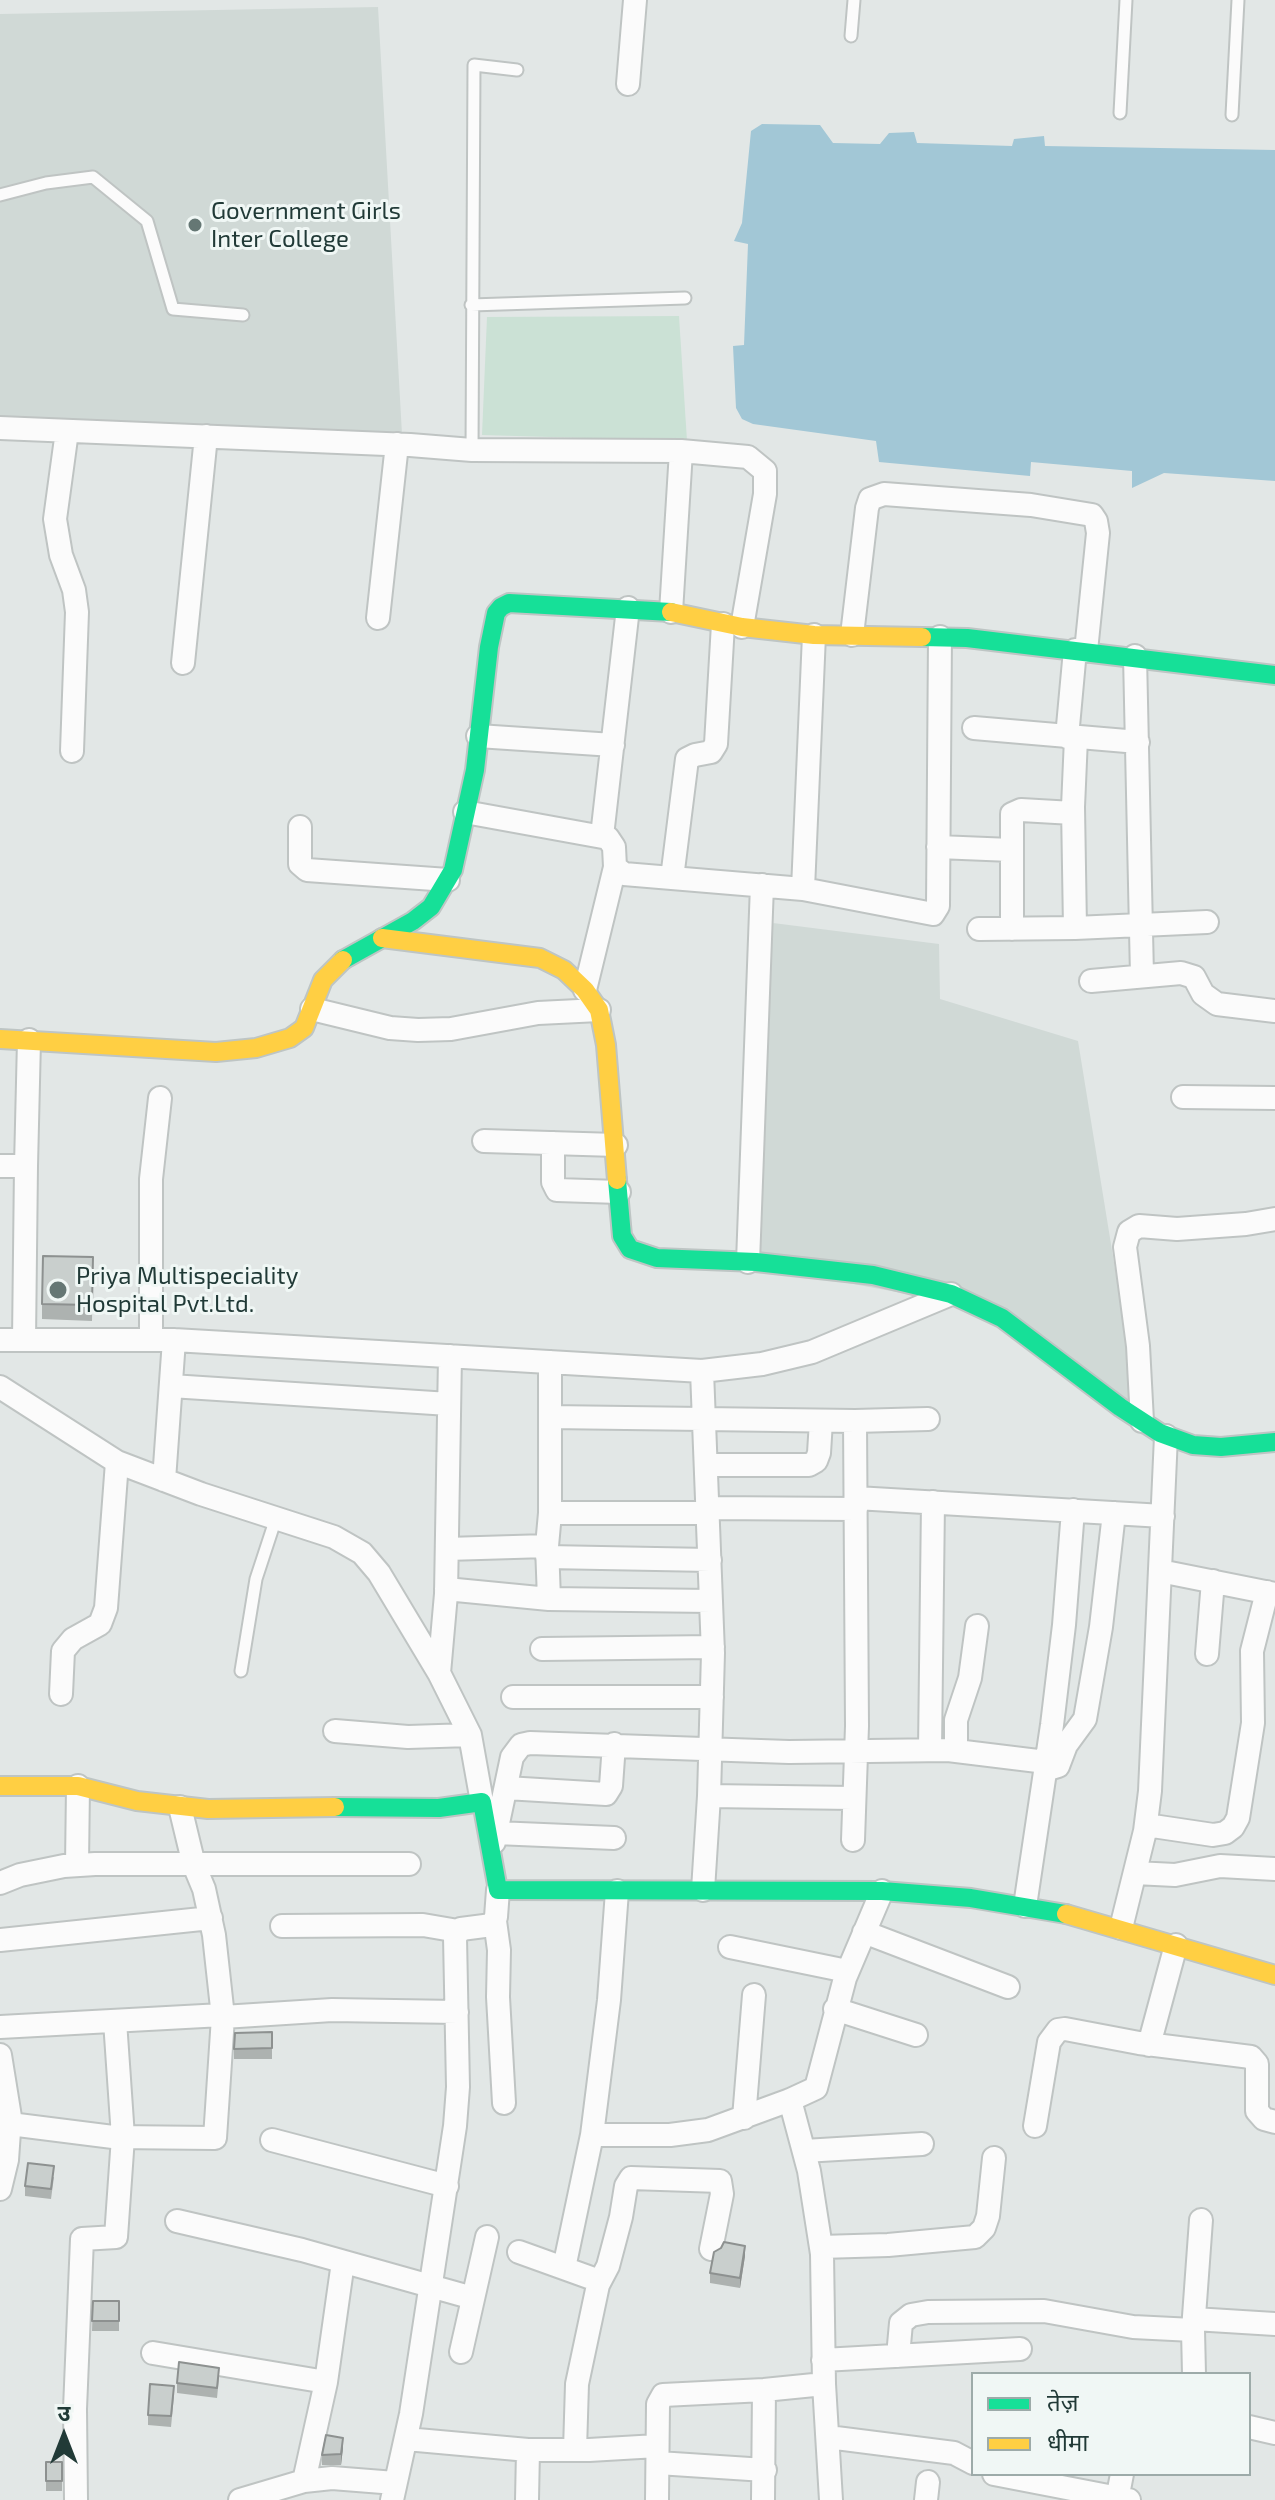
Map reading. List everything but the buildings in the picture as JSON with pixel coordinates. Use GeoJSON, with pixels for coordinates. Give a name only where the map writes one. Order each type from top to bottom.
{"type":"FeatureCollection","features":[{"type":"Feature","properties":{"kind":"street"},"geometry":{"type":"LineString","coordinates":[[628,84],[635,0]]}},
{"type":"Feature","properties":{"kind":"street"},"geometry":{"type":"LineString","coordinates":[[0,428],[397,444],[472,450],[681,451],[748,457],[765,471],[765,494],[733,626],[716,744],[711,752],[687,759],[672,878]]}},
{"type":"Feature","properties":{"kind":"street"},"geometry":{"type":"LineString","coordinates":[[67,431],[55,519],[61,555],[74,590],[77,612],[72,751]]}},
{"type":"Feature","properties":{"kind":"street"},"geometry":{"type":"LineString","coordinates":[[183,663],[206,436]]}},
{"type":"Feature","properties":{"kind":"street"},"geometry":{"type":"LineString","coordinates":[[378,618],[397,444]]}},
{"type":"Feature","properties":{"kind":"street"},"geometry":{"type":"LineString","coordinates":[[671,612],[681,451]]}},
{"type":"Feature","properties":{"kind":"street"},"geometry":{"type":"LineString","coordinates":[[852,635],[870,499],[884,494],[1031,505],[1092,515],[1098,533],[1097,551],[1080,650],[1071,738],[1075,928]]}},
{"type":"Feature","properties":{"kind":"street"},"geometry":{"type":"LineString","coordinates":[[0,1039],[216,1052],[256,1048],[290,1038],[304,1028],[323,980],[331,970],[431,907],[453,870],[475,770],[489,647],[496,613],[501,607],[522,602],[628,608],[671,612],[733,626],[814,635],[940,637],[1135,656],[1275,675]]}},
{"type":"Feature","properties":{"kind":"street"},"geometry":{"type":"LineString","coordinates":[[602,836],[628,608]]}},
{"type":"Feature","properties":{"kind":"street"},"geometry":{"type":"LineString","coordinates":[[803,889],[814,635]]}},
{"type":"Feature","properties":{"kind":"street"},"geometry":{"type":"LineString","coordinates":[[615,867],[624,874],[803,889],[933,914],[938,906],[940,637]]}},
{"type":"Feature","properties":{"kind":"street"},"geometry":{"type":"LineString","coordinates":[[1135,656],[1142,976]]}},
{"type":"Feature","properties":{"kind":"street"},"geometry":{"type":"LineString","coordinates":[[974,728],[1138,742]]}},
{"type":"Feature","properties":{"kind":"street"},"geometry":{"type":"LineString","coordinates":[[478,736],[613,745]]}},
{"type":"Feature","properties":{"kind":"street"},"geometry":{"type":"LineString","coordinates":[[465,812],[608,838],[614,847],[615,867],[585,990]]}},
{"type":"Feature","properties":{"kind":"street"},"geometry":{"type":"LineString","coordinates":[[1012,929],[1011,818],[1014,812],[1073,813]]}},
{"type":"Feature","properties":{"kind":"street"},"geometry":{"type":"LineString","coordinates":[[300,827],[300,864],[307,870],[448,880]]}},
{"type":"Feature","properties":{"kind":"street"},"geometry":{"type":"LineString","coordinates":[[938,847],[1011,850]]}},
{"type":"Feature","properties":{"kind":"street"},"geometry":{"type":"LineString","coordinates":[[748,1262],[762,885]]}},
{"type":"Feature","properties":{"kind":"street"},"geometry":{"type":"LineString","coordinates":[[979,929],[1207,922]]}},
{"type":"Feature","properties":{"kind":"street"},"geometry":{"type":"LineString","coordinates":[[382,938],[540,958],[564,970],[585,990],[599,1010],[606,1045],[622,1236],[630,1249],[657,1258],[748,1262],[873,1275],[951,1294],[1002,1318],[1166,1436],[1193,1445],[1221,1447],[1275,1442]]}},
{"type":"Feature","properties":{"kind":"street"},"geometry":{"type":"LineString","coordinates":[[1091,981],[1187,974],[1194,977],[1208,998],[1217,1004],[1275,1011]]}},
{"type":"Feature","properties":{"kind":"street"},"geometry":{"type":"LineString","coordinates":[[312,1009],[390,1028],[418,1030],[451,1029],[538,1013],[599,1010]]}},
{"type":"Feature","properties":{"kind":"street"},"geometry":{"type":"LineString","coordinates":[[24,1340],[29,1040]]}},
{"type":"Feature","properties":{"kind":"street"},"geometry":{"type":"LineString","coordinates":[[1183,1097],[1275,1098]]}},
{"type":"Feature","properties":{"kind":"street"},"geometry":{"type":"LineString","coordinates":[[151,1339],[151,1179],[160,1098]]}},
{"type":"Feature","properties":{"kind":"street"},"geometry":{"type":"LineString","coordinates":[[484,1141],[616,1145]]}},
{"type":"Feature","properties":{"kind":"street"},"geometry":{"type":"LineString","coordinates":[[553,1143],[553,1182],[557,1190],[619,1192]]}},
{"type":"Feature","properties":{"kind":"street"},"geometry":{"type":"LineString","coordinates":[[0,1166],[26,1166]]}},
{"type":"Feature","properties":{"kind":"street"},"geometry":{"type":"LineString","coordinates":[[1142,1421],[1137,1332],[1125,1247],[1129,1232],[1139,1226],[1177,1229],[1275,1219]]}},
{"type":"Feature","properties":{"kind":"street"},"geometry":{"type":"LineString","coordinates":[[0,1340],[174,1340],[702,1371],[762,1364],[812,1352],[951,1294]]}},
{"type":"Feature","properties":{"kind":"street"},"geometry":{"type":"LineString","coordinates":[[164,1480],[174,1340]]}},
{"type":"Feature","properties":{"kind":"street"},"geometry":{"type":"LineString","coordinates":[[439,1673],[446,1589],[450,1356]]}},
{"type":"Feature","properties":{"kind":"street"},"geometry":{"type":"LineString","coordinates":[[549,1599],[550,1362]]}},
{"type":"Feature","properties":{"kind":"street"},"geometry":{"type":"LineString","coordinates":[[702,1371],[713,1647],[703,1890]]}},
{"type":"Feature","properties":{"kind":"street"},"geometry":{"type":"LineString","coordinates":[[171,1386],[449,1404]]}},
{"type":"Feature","properties":{"kind":"street"},"geometry":{"type":"LineString","coordinates":[[0,1387],[117,1462],[334,1537],[362,1553],[379,1573],[439,1673],[470,1735],[482,1802],[494,1844],[504,2103]]}},
{"type":"Feature","properties":{"kind":"street"},"geometry":{"type":"LineString","coordinates":[[550,1417],[821,1421],[928,1419]]}},
{"type":"Feature","properties":{"kind":"street"},"geometry":{"type":"LineString","coordinates":[[706,1465],[809,1465],[816,1461],[819,1453],[821,1421]]}},
{"type":"Feature","properties":{"kind":"street"},"geometry":{"type":"LineString","coordinates":[[853,1840],[856,1750],[855,1421]]}},
{"type":"Feature","properties":{"kind":"street"},"geometry":{"type":"LineString","coordinates":[[1121,1928],[1146,1825],[1150,1791],[1166,1436]]}},
{"type":"Feature","properties":{"kind":"street"},"geometry":{"type":"LineString","coordinates":[[61,1694],[63,1651],[73,1639],[100,1624],[106,1608],[117,1462]]}},
{"type":"Feature","properties":{"kind":"street"},"geometry":{"type":"LineString","coordinates":[[550,1513],[933,1502],[1163,1516]]}},
{"type":"Feature","properties":{"kind":"street"},"geometry":{"type":"LineString","coordinates":[[930,1749],[933,1502]]}},
{"type":"Feature","properties":{"kind":"street"},"geometry":{"type":"LineString","coordinates":[[1025,1906],[1064,1625],[1073,1510]]}},
{"type":"Feature","properties":{"kind":"street"},"geometry":{"type":"LineString","coordinates":[[494,1844],[512,1757],[521,1745],[614,1744],[789,1752],[956,1750],[1058,1766],[1066,1745],[1085,1719],[1101,1627],[1114,1513]]}},
{"type":"Feature","properties":{"kind":"street"},"geometry":{"type":"LineString","coordinates":[[447,1549],[710,1560]]}},
{"type":"Feature","properties":{"kind":"street"},"geometry":{"type":"LineString","coordinates":[[1146,1825],[1213,1835],[1225,1833],[1238,1818],[1253,1723],[1252,1651],[1271,1593],[1160,1571]]}},
{"type":"Feature","properties":{"kind":"street"},"geometry":{"type":"LineString","coordinates":[[1207,1654],[1213,1581]]}},
{"type":"Feature","properties":{"kind":"street"},"geometry":{"type":"LineString","coordinates":[[446,1589],[549,1599],[711,1601]]}},
{"type":"Feature","properties":{"kind":"street"},"geometry":{"type":"LineString","coordinates":[[956,1750],[956,1720],[970,1678],[977,1626]]}},
{"type":"Feature","properties":{"kind":"street"},"geometry":{"type":"LineString","coordinates":[[542,1649],[713,1647]]}},
{"type":"Feature","properties":{"kind":"street"},"geometry":{"type":"LineString","coordinates":[[513,1697],[712,1697]]}},
{"type":"Feature","properties":{"kind":"street"},"geometry":{"type":"LineString","coordinates":[[335,1731],[408,1737],[470,1735]]}},
{"type":"Feature","properties":{"kind":"street"},"geometry":{"type":"LineString","coordinates":[[506,1788],[606,1794],[611,1786],[614,1744]]}},
{"type":"Feature","properties":{"kind":"street"},"geometry":{"type":"LineString","coordinates":[[0,1786],[78,1786],[137,1801],[208,1809],[439,1808],[482,1802]]}},
{"type":"Feature","properties":{"kind":"street"},"geometry":{"type":"LineString","coordinates":[[77,1865],[78,1786]]}},
{"type":"Feature","properties":{"kind":"street"},"geometry":{"type":"LineString","coordinates":[[709,1796],[853,1798]]}},
{"type":"Feature","properties":{"kind":"street"},"geometry":{"type":"LineString","coordinates":[[10,2124],[86,2135],[215,2138],[222,2016],[211,1918],[180,1807]]}},
{"type":"Feature","properties":{"kind":"street"},"geometry":{"type":"LineString","coordinates":[[494,1844],[614,1838]]}},
{"type":"Feature","properties":{"kind":"street"},"geometry":{"type":"LineString","coordinates":[[0,1883],[20,1875],[77,1865],[409,1864]]}},
{"type":"Feature","properties":{"kind":"street"},"geometry":{"type":"LineString","coordinates":[[1135,1873],[1175,1875],[1220,1866],[1275,1869]]}},
{"type":"Feature","properties":{"kind":"street"},"geometry":{"type":"LineString","coordinates":[[498,1890],[882,1891],[1025,1906],[1121,1928],[1275,1975]]}},
{"type":"Feature","properties":{"kind":"street"},"geometry":{"type":"LineString","coordinates":[[564,2268],[592,2135],[609,2000],[617,1891]]}},
{"type":"Feature","properties":{"kind":"street"},"geometry":{"type":"LineString","coordinates":[[592,2135],[670,2135],[708,2130],[816,2088],[847,1971],[882,1891]]}},
{"type":"Feature","properties":{"kind":"street"},"geometry":{"type":"LineString","coordinates":[[0,1940],[211,1918]]}},
{"type":"Feature","properties":{"kind":"street"},"geometry":{"type":"LineString","coordinates":[[282,1926],[423,1925],[458,1931],[488,1927],[495,1921]]}},
{"type":"Feature","properties":{"kind":"street"},"geometry":{"type":"LineString","coordinates":[[240,2500],[332,2478],[394,2492],[406,2439],[447,2186],[458,2087],[455,1937],[458,1931]]}},
{"type":"Feature","properties":{"kind":"street"},"geometry":{"type":"LineString","coordinates":[[864,1932],[1008,1987]]}},
{"type":"Feature","properties":{"kind":"street"},"geometry":{"type":"LineString","coordinates":[[1149,2045],[1176,1945]]}},
{"type":"Feature","properties":{"kind":"street"},"geometry":{"type":"LineString","coordinates":[[730,1947],[847,1971]]}},
{"type":"Feature","properties":{"kind":"street"},"geometry":{"type":"LineString","coordinates":[[744,2118],[754,1995]]}},
{"type":"Feature","properties":{"kind":"street"},"geometry":{"type":"LineString","coordinates":[[835,2009],[916,2035]]}},
{"type":"Feature","properties":{"kind":"street"},"geometry":{"type":"LineString","coordinates":[[0,2027],[332,2010],[457,2012]]}},
{"type":"Feature","properties":{"kind":"street"},"geometry":{"type":"LineString","coordinates":[[76,2500],[75,2409],[82,2239],[116,2237],[123,2137],[115,2021]]}},
{"type":"Feature","properties":{"kind":"street"},"geometry":{"type":"LineString","coordinates":[[1035,2126],[1049,2042],[1058,2030],[1065,2029],[1149,2045],[1255,2059],[1257,2111],[1264,2119],[1275,2122]]}},
{"type":"Feature","properties":{"kind":"street"},"geometry":{"type":"LineString","coordinates":[[0,2055],[10,2124],[7,2160],[0,2189]]}},
{"type":"Feature","properties":{"kind":"street"},"geometry":{"type":"LineString","coordinates":[[790,2100],[804,2151],[821,2247],[823,2360],[831,2500]]}},
{"type":"Feature","properties":{"kind":"street"},"geometry":{"type":"LineString","coordinates":[[272,2140],[447,2186]]}},
{"type":"Feature","properties":{"kind":"street"},"geometry":{"type":"LineString","coordinates":[[804,2151],[922,2144]]}},
{"type":"Feature","properties":{"kind":"street"},"geometry":{"type":"LineString","coordinates":[[821,2247],[975,2237],[984,2228],[988,2216],[994,2158]]}},
{"type":"Feature","properties":{"kind":"street"},"geometry":{"type":"LineString","coordinates":[[575,2450],[577,2384],[598,2285],[608,2266],[626,2186],[631,2178],[720,2181],[722,2194],[711,2249]]}},
{"type":"Feature","properties":{"kind":"street"},"geometry":{"type":"LineString","coordinates":[[1194,2372],[1193,2324],[1201,2220]]}},
{"type":"Feature","properties":{"kind":"street"},"geometry":{"type":"LineString","coordinates":[[177,2221],[473,2298]]}},
{"type":"Feature","properties":{"kind":"street"},"geometry":{"type":"LineString","coordinates":[[461,2352],[487,2237]]}},
{"type":"Feature","properties":{"kind":"street"},"geometry":{"type":"LineString","coordinates":[[519,2252],[594,2279],[598,2285]]}},
{"type":"Feature","properties":{"kind":"street"},"geometry":{"type":"LineString","coordinates":[[289,2489],[326,2382],[343,2262]]}},
{"type":"Feature","properties":{"kind":"street"},"geometry":{"type":"LineString","coordinates":[[898,2356],[901,2323],[911,2315],[928,2312],[1044,2311],[1133,2327],[1275,2324]]}},
{"type":"Feature","properties":{"kind":"street"},"geometry":{"type":"LineString","coordinates":[[823,2360],[1020,2349]]}},
{"type":"Feature","properties":{"kind":"street"},"geometry":{"type":"LineString","coordinates":[[153,2353],[326,2382]]}},
{"type":"Feature","properties":{"kind":"street"},"geometry":{"type":"LineString","coordinates":[[657,2500],[658,2404],[663,2395],[824,2384]]}},
{"type":"Feature","properties":{"kind":"street"},"geometry":{"type":"LineString","coordinates":[[763,2500],[764,2390]]}},
{"type":"Feature","properties":{"kind":"street"},"geometry":{"type":"LineString","coordinates":[[1251,2427],[1275,2433]]}},
{"type":"Feature","properties":{"kind":"street"},"geometry":{"type":"LineString","coordinates":[[828,2437],[954,2453],[971,2462]]}},
{"type":"Feature","properties":{"kind":"street"},"geometry":{"type":"LineString","coordinates":[[406,2439],[528,2450],[658,2454],[765,2470]]}},
{"type":"Feature","properties":{"kind":"street"},"geometry":{"type":"LineString","coordinates":[[527,2500],[528,2450]]}},
{"type":"Feature","properties":{"kind":"street"},"geometry":{"type":"LineString","coordinates":[[1001,2484],[1121,2499],[1122,2476]]}},
{"type":"Feature","properties":{"kind":"lane"},"geometry":{"type":"LineString","coordinates":[[851,36],[854,0]]}},
{"type":"Feature","properties":{"kind":"lane"},"geometry":{"type":"LineString","coordinates":[[1120,113],[1126,0]]}},
{"type":"Feature","properties":{"kind":"lane"},"geometry":{"type":"LineString","coordinates":[[1232,115],[1238,0]]}},
{"type":"Feature","properties":{"kind":"lane"},"geometry":{"type":"LineString","coordinates":[[472,450],[474,65],[517,70]]}},
{"type":"Feature","properties":{"kind":"lane"},"geometry":{"type":"LineString","coordinates":[[0,195],[46,183],[93,177],[147,221],[173,309],[243,315]]}},
{"type":"Feature","properties":{"kind":"lane"},"geometry":{"type":"LineString","coordinates":[[471,305],[685,298]]}},
{"type":"Feature","properties":{"kind":"lane"},"geometry":{"type":"LineString","coordinates":[[241,1671],[256,1579],[276,1518]]}},
{"type":"Feature","properties":{"kind":"shaded area","name":"Government Girls Inter College"},"geometry":{"type":"Polygon","coordinates":[[[378,7],[403,452],[0,436],[0,14],[378,7]]]}},
{"type":"Feature","properties":{"kind":"shaded area"},"geometry":{"type":"Polygon","coordinates":[[[773,923],[939,944],[940,999],[1078,1041],[1142,1435],[1012,1329],[945,1301],[756,1266],[773,923]]]}},
{"type":"Feature","properties":{"kind":"green space"},"geometry":{"type":"Polygon","coordinates":[[[679,316],[687,441],[482,435],[487,317],[679,316]]]}},
{"type":"Feature","properties":{"kind":"water"},"geometry":{"type":"Polygon","coordinates":[[[762,124],[820,125],[833,143],[880,144],[889,133],[914,132],[917,143],[1012,146],[1014,139],[1044,136],[1045,146],[1275,150],[1275,481],[1164,473],[1132,488],[1132,471],[1031,462],[1030,476],[879,462],[876,441],[753,424],[742,419],[736,408],[733,346],[744,345],[748,244],[734,241],[742,223],[751,131],[762,124]]]}},
{"type":"Feature","properties":{"kind":"traffic: fast"},"geometry":{"type":"LineString","coordinates":[[343,960],[413,921],[431,907],[453,870],[475,770],[489,647],[496,613],[501,607],[509,603],[671,612]]}},
{"type":"Feature","properties":{"kind":"traffic: fast"},"geometry":{"type":"LineString","coordinates":[[922,637],[967,638],[1275,675]]}},
{"type":"Feature","properties":{"kind":"traffic: fast"},"geometry":{"type":"LineString","coordinates":[[617,1180],[622,1236],[630,1249],[657,1258],[756,1262],[873,1275],[951,1294],[1002,1318],[1120,1407],[1160,1433],[1193,1445],[1221,1447],[1275,1442]]}},
{"type":"Feature","properties":{"kind":"traffic: fast"},"geometry":{"type":"LineString","coordinates":[[335,1807],[439,1808],[482,1802],[498,1890],[882,1891],[971,1898],[1066,1914]]}},
{"type":"Feature","properties":{"kind":"traffic: slow"},"geometry":{"type":"LineString","coordinates":[[671,612],[742,627],[814,635],[922,637]]}},
{"type":"Feature","properties":{"kind":"traffic: slow"},"geometry":{"type":"LineString","coordinates":[[382,938],[540,958],[564,970],[585,990],[599,1010],[606,1045],[617,1180]]}},
{"type":"Feature","properties":{"kind":"traffic: slow"},"geometry":{"type":"LineString","coordinates":[[0,1039],[216,1052],[256,1048],[290,1038],[304,1028],[323,980],[343,960]]}},
{"type":"Feature","properties":{"kind":"traffic: slow"},"geometry":{"type":"LineString","coordinates":[[0,1786],[78,1786],[137,1801],[208,1809],[335,1807]]}},
{"type":"Feature","properties":{"kind":"traffic: slow"},"geometry":{"type":"LineString","coordinates":[[1066,1914],[1275,1975]]}},
{"type":"Feature","properties":{"kind":"place","name":"Government Girls Inter College"},"geometry":{"type":"Point","coordinates":[195,225]}},
{"type":"Feature","properties":{"kind":"place","name":"Priya Multispeciality Hospital Pvt.Ltd."},"geometry":{"type":"Point","coordinates":[58,1290]}}]}
